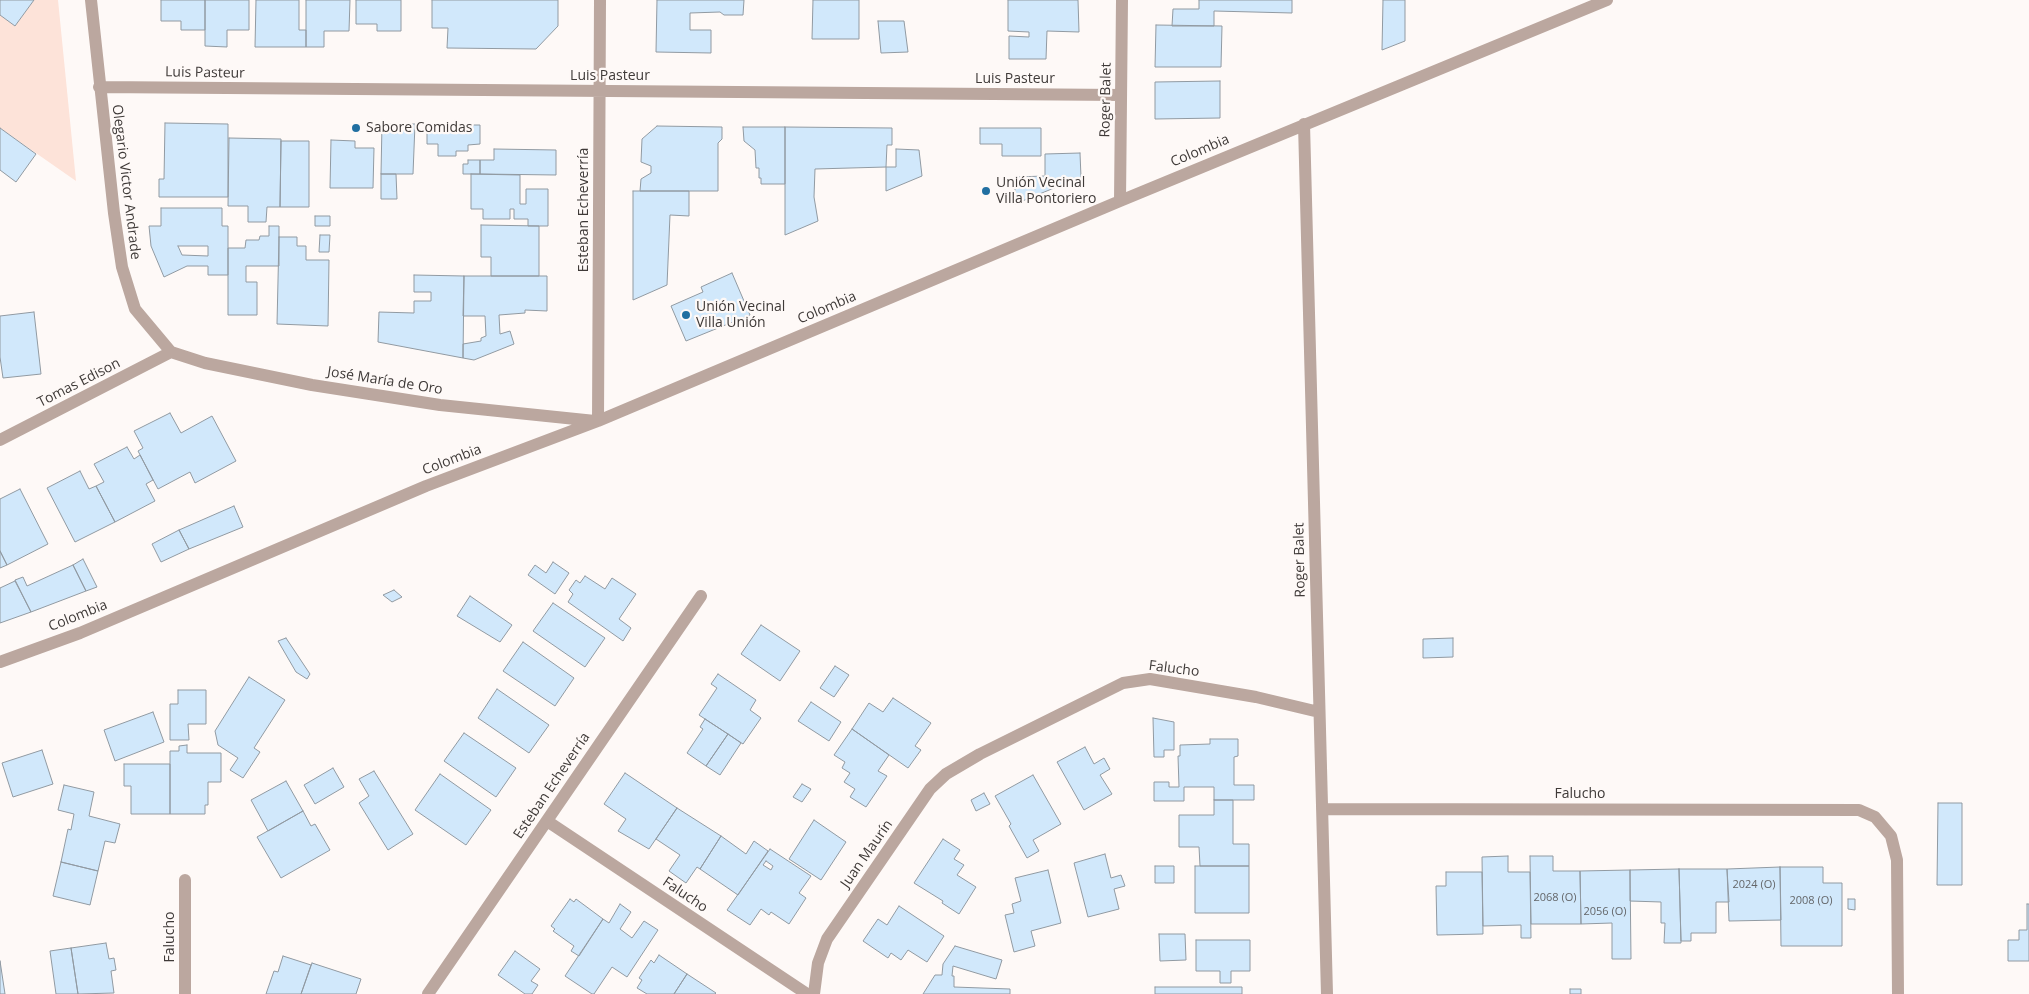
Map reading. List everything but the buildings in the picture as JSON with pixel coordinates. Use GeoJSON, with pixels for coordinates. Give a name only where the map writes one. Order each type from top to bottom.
{"type":"FeatureCollection","features":[{"type":"Feature","properties":{"kind":"street","name":"Olegario Victor Andrade"},"geometry":{"type":"LineString","coordinates":[[91,0],[99,86],[122,267],[135,309],[171,352]]}},
{"type":"Feature","properties":{"kind":"street","name":"Esteban Echeverría"},"geometry":{"type":"LineString","coordinates":[[598,421],[600,0]]}},
{"type":"Feature","properties":{"kind":"street","name":"Roger Balet"},"geometry":{"type":"LineString","coordinates":[[1120,201],[1122,0]]}},
{"type":"Feature","properties":{"kind":"street","name":"Colombia"},"geometry":{"type":"LineString","coordinates":[[0,662],[80,633],[426,486],[598,421],[1304,124],[1607,0]]}},
{"type":"Feature","properties":{"kind":"street","name":"Luis Pasteur"},"geometry":{"type":"LineString","coordinates":[[99,86],[1121,96]]}},
{"type":"Feature","properties":{"kind":"street","name":"Roger Balet"},"geometry":{"type":"LineString","coordinates":[[1304,124],[1327,994]]}},
{"type":"Feature","properties":{"kind":"street","name":"José María de Oro"},"geometry":{"type":"LineString","coordinates":[[171,352],[206,363],[341,390],[440,405],[598,421]]}},
{"type":"Feature","properties":{"kind":"street","name":"Tomas Edison"},"geometry":{"type":"LineString","coordinates":[[0,440],[171,352]]}},
{"type":"Feature","properties":{"kind":"street","name":"Esteban Echeverría"},"geometry":{"type":"LineString","coordinates":[[428,994],[701,596]]}},
{"type":"Feature","properties":{"kind":"street","name":"Falucho"},"geometry":{"type":"LineString","coordinates":[[980,754],[1123,683],[1150,679],[1256,697],[1319,712]]}},
{"type":"Feature","properties":{"kind":"street","name":"Juan Maurín"},"geometry":{"type":"LineString","coordinates":[[814,994],[818,963],[827,939],[930,789],[946,774],[980,754]]}},
{"type":"Feature","properties":{"kind":"street","name":"Falucho"},"geometry":{"type":"LineString","coordinates":[[1322,809],[1837,808],[1859,810],[1875,817],[1891,836],[1897,860],[1898,994]]}},
{"type":"Feature","properties":{"kind":"street","name":"Falucho"},"geometry":{"type":"LineString","coordinates":[[547,821],[807,994]]}},
{"type":"Feature","properties":{"kind":"street","name":"Falucho"},"geometry":{"type":"LineString","coordinates":[[185,994],[186,880]]}},
{"type":"Feature","properties":{"kind":"shaded area"},"geometry":{"type":"Polygon","coordinates":[[[34,0],[58,0],[76,181],[0,128],[0,15],[15,26],[34,0]]]}},
{"type":"Feature","properties":{"kind":"place","name":"Sabore Comidas"},"geometry":{"type":"Point","coordinates":[356,128]}},
{"type":"Feature","properties":{"kind":"place","name":"Unión Vecinal Villa Pontoriero"},"geometry":{"type":"Point","coordinates":[986,191]}},
{"type":"Feature","properties":{"kind":"place","name":"Unión Vecinal Villa Unión"},"geometry":{"type":"Point","coordinates":[686,315]}}]}
